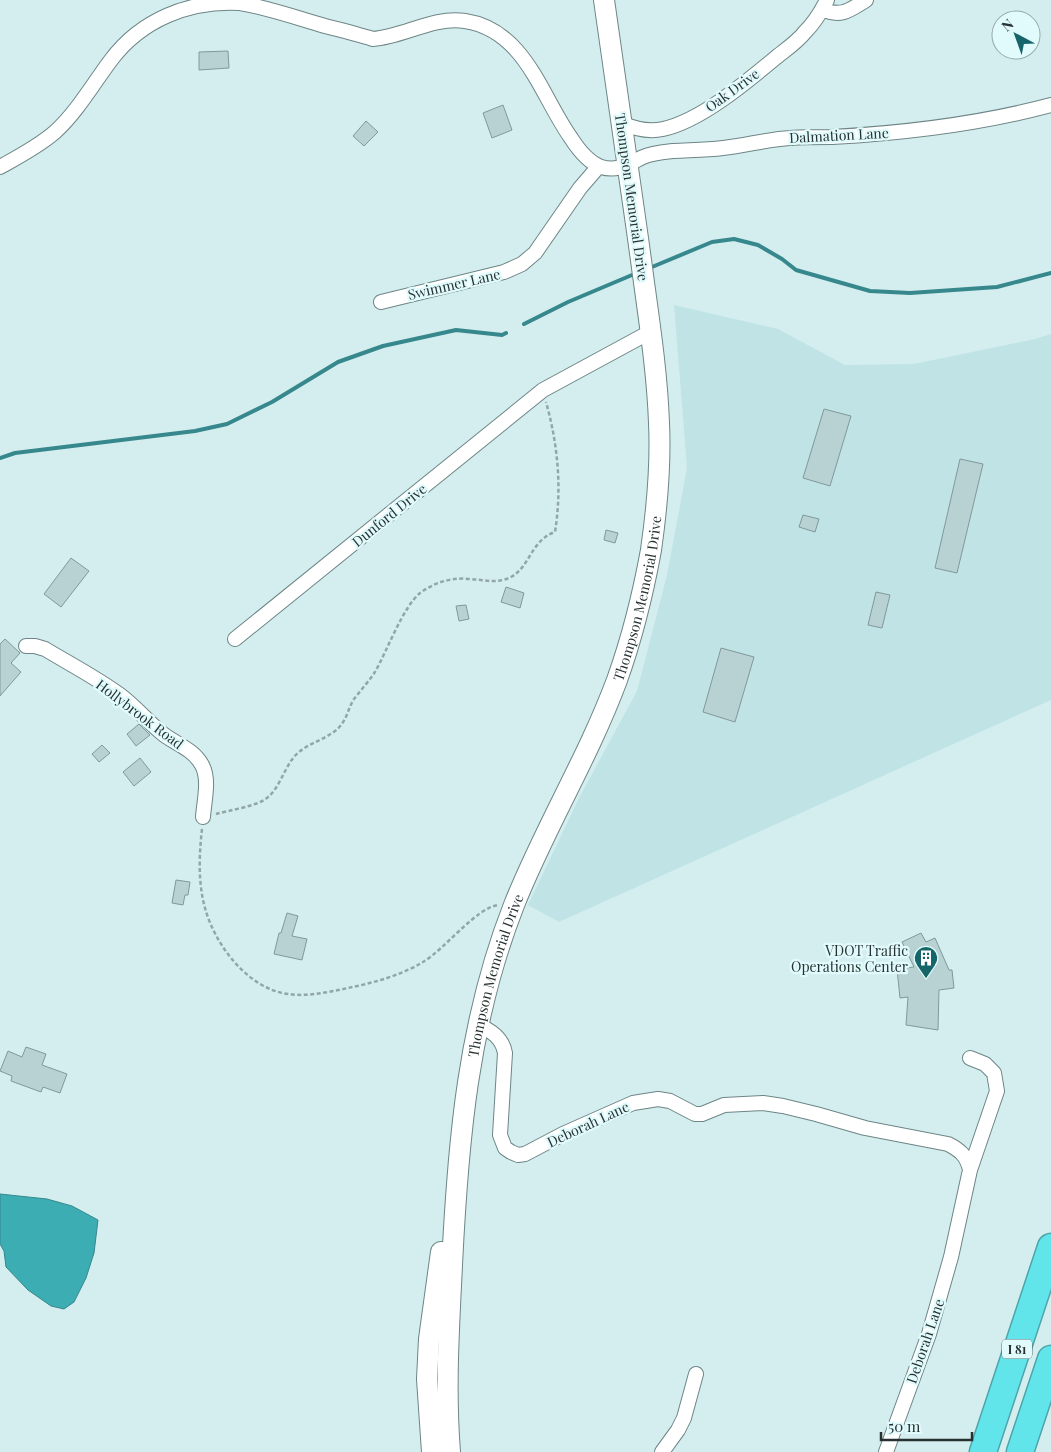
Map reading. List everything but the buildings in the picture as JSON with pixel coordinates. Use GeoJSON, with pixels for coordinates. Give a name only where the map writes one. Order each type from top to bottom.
{"type":"FeatureCollection","features":[{"type":"Feature","properties":{"kind":"highway","name":"I 81"},"geometry":{"type":"LineString","coordinates":[[983,1452],[1051,1247]]}},
{"type":"Feature","properties":{"kind":"highway","name":"I 81"},"geometry":{"type":"LineString","coordinates":[[1020,1452],[1051,1359]]}},
{"type":"Feature","properties":{"kind":"highway"},"geometry":{"type":"LineString","coordinates":[[1035,1452],[1051,1385]]}},
{"type":"Feature","properties":{"kind":"main road","name":"Thompson Memorial Drive"},"geometry":{"type":"LineString","coordinates":[[450,1452],[446,1364],[457,1169],[477,1024],[488,982],[515,904],[532,862],[588,746],[616,682],[637,616],[651,548],[656,508],[659,462],[658,404],[628,166],[604,0]]}},
{"type":"Feature","properties":{"kind":"main road","name":"Thompson Memorial Drive"},"geometry":{"type":"LineString","coordinates":[[432,1452],[427,1379],[429,1339],[447,1204],[457,1169]]}},
{"type":"Feature","properties":{"kind":"street","name":"Oak Drive"},"geometry":{"type":"LineString","coordinates":[[622,123],[634,128],[664,129],[698,115],[735,90],[804,34],[824,4],[830,12],[839,14],[847,12],[866,0]]}},
{"type":"Feature","properties":{"kind":"street"},"geometry":{"type":"LineString","coordinates":[[0,167],[39,144],[54,132],[68,118],[113,58],[139,32],[158,18],[182,7],[224,2],[240,3],[282,12],[372,38],[384,38],[432,23],[452,20],[485,26],[505,38],[520,54],[576,146],[589,161],[609,169],[628,166]]}},
{"type":"Feature","properties":{"kind":"street","name":"Dalmation Lane"},"geometry":{"type":"LineString","coordinates":[[628,166],[651,155],[722,148],[788,138],[831,137],[907,131],[1001,117],[1051,105]]}},
{"type":"Feature","properties":{"kind":"street","name":"Swimmer Lane"},"geometry":{"type":"LineString","coordinates":[[381,302],[504,272],[522,264],[535,253],[580,188],[599,166]]}},
{"type":"Feature","properties":{"kind":"street","name":"Dunford Drive"},"geometry":{"type":"LineString","coordinates":[[235,639],[543,390],[650,332]]}},
{"type":"Feature","properties":{"kind":"street","name":"Hollybrook Road"},"geometry":{"type":"LineString","coordinates":[[26,646],[45,649],[119,694],[164,735],[189,750],[202,765],[206,782],[203,818]]}},
{"type":"Feature","properties":{"kind":"street","name":"Deborah Lane"},"geometry":{"type":"LineString","coordinates":[[477,1024],[493,1032],[500,1038],[504,1046],[500,1135],[505,1148],[518,1155],[525,1154],[563,1134],[633,1103],[658,1099],[670,1101],[695,1114],[702,1114],[724,1105],[764,1103],[784,1106],[865,1128],[948,1144],[958,1149],[965,1156],[970,1170]]}},
{"type":"Feature","properties":{"kind":"street","name":"Deborah Lane"},"geometry":{"type":"LineString","coordinates":[[886,1452],[929,1334],[951,1257],[970,1170],[997,1091],[994,1073],[985,1064],[970,1058]]}},
{"type":"Feature","properties":{"kind":"street"},"geometry":{"type":"LineString","coordinates":[[662,1452],[684,1418],[696,1374]]}},
{"type":"Feature","properties":{"kind":"path"},"geometry":{"type":"LineString","coordinates":[[515,904],[492,906],[484,910],[434,955],[406,970],[359,985],[316,994],[294,995],[274,991],[258,984],[236,964],[218,939],[204,908],[200,855],[203,818],[262,802],[270,796],[294,757],[305,747],[335,731],[343,724],[354,699],[374,674],[409,605],[418,595],[442,581],[456,578],[489,582],[502,581],[516,574],[536,544],[555,532],[559,508],[558,461],[543,390]]}},
{"type":"Feature","properties":{"kind":"shaded area"},"geometry":{"type":"Polygon","coordinates":[[[674,305],[778,329],[845,365],[914,364],[1051,334],[1051,700],[559,922],[528,905],[579,798],[637,691],[667,575],[687,468],[674,305]]]}},
{"type":"Feature","properties":{"kind":"water"},"geometry":{"type":"Polygon","coordinates":[[[0,1194],[47,1199],[72,1206],[98,1220],[94,1253],[86,1278],[74,1302],[64,1309],[51,1306],[28,1290],[6,1267],[4,1251],[0,1244],[0,1194]]]}},
{"type":"Feature","properties":{"kind":"waterway"},"geometry":{"type":"LineString","coordinates":[[652,267],[712,242],[734,239],[758,245],[796,270],[870,291],[910,293],[997,287],[1051,273]]}},
{"type":"Feature","properties":{"kind":"waterway"},"geometry":{"type":"LineString","coordinates":[[524,324],[568,302],[632,275]]}},
{"type":"Feature","properties":{"kind":"waterway"},"geometry":{"type":"LineString","coordinates":[[0,458],[15,453],[195,431],[227,424],[272,402],[338,362],[383,346],[456,330],[502,335],[506,333]]}},
{"type":"Feature","properties":{"kind":"place","name":"VDOT Traffic Operations Center"},"geometry":{"type":"Point","coordinates":[926,979]}}]}
